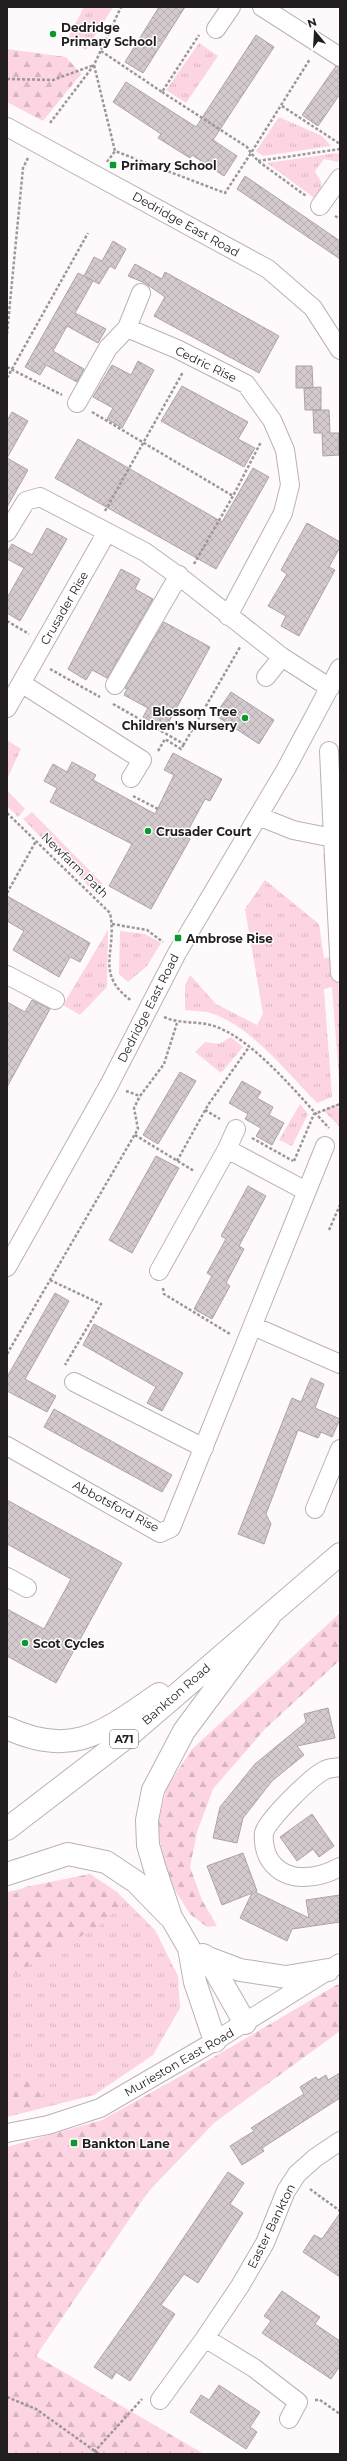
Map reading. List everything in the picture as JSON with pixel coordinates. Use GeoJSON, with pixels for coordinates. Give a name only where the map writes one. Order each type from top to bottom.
{"type":"FeatureCollection","features":[{"type":"Feature","properties":{"kind":"main road","name":"Bankton Road"},"geometry":{"type":"LineString","coordinates":[[7,1829],[132,1733],[237,1642],[269,1617],[340,1554]]}},
{"type":"Feature","properties":{"kind":"main road"},"geometry":{"type":"LineString","coordinates":[[170,1917],[148,1845],[147,1820],[153,1790],[184,1731],[269,1617]]}},
{"type":"Feature","properties":{"kind":"main road"},"geometry":{"type":"LineString","coordinates":[[7,1728],[32,1738],[58,1743],[83,1740],[114,1724],[237,1642]]}},
{"type":"Feature","properties":{"kind":"main road"},"geometry":{"type":"LineString","coordinates":[[7,1874],[68,1854],[106,1862],[136,1882],[170,1917],[189,1948],[195,1982],[215,2041]]}},
{"type":"Feature","properties":{"kind":"main road"},"geometry":{"type":"LineString","coordinates":[[189,1948],[208,1958],[240,1970],[286,1977],[334,1966]]}},
{"type":"Feature","properties":{"kind":"main road"},"geometry":{"type":"LineString","coordinates":[[208,1958],[245,2023]]}},
{"type":"Feature","properties":{"kind":"street"},"geometry":{"type":"LineString","coordinates":[[216,29],[231,7]]}},
{"type":"Feature","properties":{"kind":"street"},"geometry":{"type":"LineString","coordinates":[[262,7],[340,57]]}},
{"type":"Feature","properties":{"kind":"street","name":"Dedridge East Road"},"geometry":{"type":"LineString","coordinates":[[7,127],[268,269],[313,308],[340,350]]}},
{"type":"Feature","properties":{"kind":"street"},"geometry":{"type":"LineString","coordinates":[[320,206],[340,178]]}},
{"type":"Feature","properties":{"kind":"street"},"geometry":{"type":"LineString","coordinates":[[77,403],[108,348],[127,328],[141,293]]}},
{"type":"Feature","properties":{"kind":"street","name":"Cedric Rise"},"geometry":{"type":"LineString","coordinates":[[127,328],[192,356],[246,384],[272,420],[285,450],[290,485],[283,513],[228,616]]}},
{"type":"Feature","properties":{"kind":"street"},"geometry":{"type":"LineString","coordinates":[[7,532],[26,501],[40,497],[145,552],[182,578],[228,616],[282,657],[330,688]]}},
{"type":"Feature","properties":{"kind":"street","name":"Crusader Rise"},"geometry":{"type":"LineString","coordinates":[[7,708],[44,642],[101,530]]}},
{"type":"Feature","properties":{"kind":"street"},"geometry":{"type":"LineString","coordinates":[[115,685],[182,578]]}},
{"type":"Feature","properties":{"kind":"street"},"geometry":{"type":"LineString","coordinates":[[266,677],[282,657]]}},
{"type":"Feature","properties":{"kind":"street","name":"Dedridge East Road"},"geometry":{"type":"LineString","coordinates":[[7,1267],[109,1085],[177,953],[286,769],[340,668]]}},
{"type":"Feature","properties":{"kind":"street"},"geometry":{"type":"LineString","coordinates":[[21,683],[142,760],[131,778]]}},
{"type":"Feature","properties":{"kind":"street"},"geometry":{"type":"LineString","coordinates":[[329,751],[333,838],[338,890],[340,973]]}},
{"type":"Feature","properties":{"kind":"street"},"geometry":{"type":"LineString","coordinates":[[258,816],[293,830],[333,838]]}},
{"type":"Feature","properties":{"kind":"street"},"geometry":{"type":"LineString","coordinates":[[7,975],[55,1000]]}},
{"type":"Feature","properties":{"kind":"street"},"geometry":{"type":"LineString","coordinates":[[159,1271],[227,1150],[236,1129]]}},
{"type":"Feature","properties":{"kind":"street","name":"Abbotsford Rise"},"geometry":{"type":"LineString","coordinates":[[7,1446],[160,1533],[171,1528],[325,1146]]}},
{"type":"Feature","properties":{"kind":"street"},"geometry":{"type":"LineString","coordinates":[[227,1150],[306,1191]]}},
{"type":"Feature","properties":{"kind":"street"},"geometry":{"type":"LineString","coordinates":[[253,1326],[340,1364]]}},
{"type":"Feature","properties":{"kind":"street"},"geometry":{"type":"LineString","coordinates":[[74,1382],[204,1448]]}},
{"type":"Feature","properties":{"kind":"street"},"geometry":{"type":"LineString","coordinates":[[315,1509],[340,1449]]}},
{"type":"Feature","properties":{"kind":"street"},"geometry":{"type":"LineString","coordinates":[[7,1577],[27,1588]]}},
{"type":"Feature","properties":{"kind":"street"},"geometry":{"type":"LineString","coordinates":[[340,1767],[325,1770],[290,1798],[264,1832],[265,1850],[274,1867],[284,1875],[298,1878],[331,1872],[340,1867]]}},
{"type":"Feature","properties":{"kind":"street","name":"Murieston East Road"},"geometry":{"type":"LineString","coordinates":[[7,2133],[48,2126],[100,2108],[245,2023],[334,1966]]}},
{"type":"Feature","properties":{"kind":"street","name":"Easter Bankton"},"geometry":{"type":"LineString","coordinates":[[160,2400],[205,2338],[265,2243],[286,2191],[294,2180],[315,2158],[338,2146]]}},
{"type":"Feature","properties":{"kind":"street"},"geometry":{"type":"LineString","coordinates":[[205,2338],[254,2368],[298,2402],[289,2419]]}},
{"type":"Feature","properties":{"kind":"path"},"geometry":{"type":"LineString","coordinates":[[50,123],[94,65],[121,7]]}},
{"type":"Feature","properties":{"kind":"path"},"geometry":{"type":"LineString","coordinates":[[162,92],[202,31],[216,29]]}},
{"type":"Feature","properties":{"kind":"path"},"geometry":{"type":"LineString","coordinates":[[94,65],[115,151],[225,193],[282,106],[320,44]]}},
{"type":"Feature","properties":{"kind":"path"},"geometry":{"type":"LineString","coordinates":[[101,51],[247,147],[258,161],[320,206]]}},
{"type":"Feature","properties":{"kind":"path"},"geometry":{"type":"LineString","coordinates":[[7,79],[52,80],[94,65]]}},
{"type":"Feature","properties":{"kind":"path"},"geometry":{"type":"LineString","coordinates":[[282,106],[340,144]]}},
{"type":"Feature","properties":{"kind":"path"},"geometry":{"type":"LineString","coordinates":[[258,161],[340,149]]}},
{"type":"Feature","properties":{"kind":"path"},"geometry":{"type":"LineString","coordinates":[[7,334],[23,168],[31,153]]}},
{"type":"Feature","properties":{"kind":"path"},"geometry":{"type":"LineString","coordinates":[[7,378],[88,233]]}},
{"type":"Feature","properties":{"kind":"path"},"geometry":{"type":"LineString","coordinates":[[101,530],[142,444],[192,356]]}},
{"type":"Feature","properties":{"kind":"path"},"geometry":{"type":"LineString","coordinates":[[7,367],[77,403],[142,444],[233,496]]}},
{"type":"Feature","properties":{"kind":"path"},"geometry":{"type":"LineString","coordinates":[[182,578],[233,496],[272,420]]}},
{"type":"Feature","properties":{"kind":"path"},"geometry":{"type":"LineString","coordinates":[[7,622],[44,642]]}},
{"type":"Feature","properties":{"kind":"path"},"geometry":{"type":"LineString","coordinates":[[172,743],[181,748],[184,744],[249,631]]}},
{"type":"Feature","properties":{"kind":"path"},"geometry":{"type":"LineString","coordinates":[[34,660],[102,698]]}},
{"type":"Feature","properties":{"kind":"path"},"geometry":{"type":"LineString","coordinates":[[109,702],[184,744]]}},
{"type":"Feature","properties":{"kind":"path","name":"Newfarm Path"},"geometry":{"type":"LineString","coordinates":[[7,813],[100,901],[110,913],[112,924],[109,965],[112,983],[133,1002]]}},
{"type":"Feature","properties":{"kind":"path"},"geometry":{"type":"LineString","coordinates":[[7,893],[36,841]]}},
{"type":"Feature","properties":{"kind":"path"},"geometry":{"type":"LineString","coordinates":[[112,924],[147,930],[177,953]]}},
{"type":"Feature","properties":{"kind":"path"},"geometry":{"type":"LineString","coordinates":[[160,1016],[176,1023],[197,1023],[216,1026],[239,1038],[286,1082],[314,1114],[330,1129]]}},
{"type":"Feature","properties":{"kind":"path"},"geometry":{"type":"LineString","coordinates":[[7,1354],[135,1135],[138,1129],[134,1108],[140,1096],[164,1064],[176,1023]]}},
{"type":"Feature","properties":{"kind":"path"},"geometry":{"type":"LineString","coordinates":[[177,1161],[205,1110],[249,1047]]}},
{"type":"Feature","properties":{"kind":"path"},"geometry":{"type":"LineString","coordinates":[[109,1085],[140,1096]]}},
{"type":"Feature","properties":{"kind":"path"},"geometry":{"type":"LineString","coordinates":[[294,1162],[314,1114],[340,1104]]}},
{"type":"Feature","properties":{"kind":"path"},"geometry":{"type":"LineString","coordinates":[[205,1110],[314,1173]]}},
{"type":"Feature","properties":{"kind":"path"},"geometry":{"type":"LineString","coordinates":[[135,1135],[209,1181]]}},
{"type":"Feature","properties":{"kind":"path"},"geometry":{"type":"LineString","coordinates":[[329,1230],[340,1205]]}},
{"type":"Feature","properties":{"kind":"path"},"geometry":{"type":"LineString","coordinates":[[159,1271],[164,1294],[246,1344]]}},
{"type":"Feature","properties":{"kind":"path"},"geometry":{"type":"LineString","coordinates":[[50,1280],[101,1304],[61,1373],[74,1382]]}},
{"type":"Feature","properties":{"kind":"path"},"geometry":{"type":"LineString","coordinates":[[294,2180],[340,2211]]}},
{"type":"Feature","properties":{"kind":"path"},"geometry":{"type":"LineString","coordinates":[[94,2452],[146,2394],[160,2400]]}},
{"type":"Feature","properties":{"kind":"path"},"geometry":{"type":"LineString","coordinates":[[7,2397],[36,2409],[94,2452],[99,2454]]}},
{"type":"Feature","properties":{"kind":"path"},"geometry":{"type":"LineString","coordinates":[[298,2402],[320,2400],[340,2414]]}},
{"type":"Feature","properties":{"kind":"green space"},"geometry":{"type":"Polygon","coordinates":[[[84,7],[113,7],[86,50],[68,38],[84,7]]]}},
{"type":"Feature","properties":{"kind":"green space"},"geometry":{"type":"Polygon","coordinates":[[[199,43],[218,56],[186,103],[166,90],[199,43]]]}},
{"type":"Feature","properties":{"kind":"green space"},"geometry":{"type":"Polygon","coordinates":[[[7,49],[66,57],[81,74],[43,121],[7,102],[7,49]]]}},
{"type":"Feature","properties":{"kind":"green space"},"geometry":{"type":"Polygon","coordinates":[[[279,117],[322,136],[331,146],[263,156],[256,151],[279,117]]]}},
{"type":"Feature","properties":{"kind":"green space"},"geometry":{"type":"Polygon","coordinates":[[[337,153],[340,155],[338,162],[324,159],[315,171],[321,182],[322,191],[317,200],[267,163],[337,153]]]}},
{"type":"Feature","properties":{"kind":"green space"},"geometry":{"type":"Polygon","coordinates":[[[7,740],[21,749],[7,779],[7,740]]]}},
{"type":"Feature","properties":{"kind":"green space"},"geometry":{"type":"Polygon","coordinates":[[[7,790],[25,809],[18,817],[7,806],[7,790]]]}},
{"type":"Feature","properties":{"kind":"green space"},"geometry":{"type":"Polygon","coordinates":[[[32,812],[102,883],[97,895],[23,819],[32,812]]]}},
{"type":"Feature","properties":{"kind":"green space"},"geometry":{"type":"Polygon","coordinates":[[[323,854],[329,855],[340,1009],[340,1092],[332,987],[324,989],[332,1097],[317,1103],[266,1050],[238,1027],[223,1018],[207,1012],[185,1010],[185,985],[190,975],[216,1004],[257,1025],[263,1014],[245,909],[265,880],[319,924],[324,958],[332,957],[323,854]]]}},
{"type":"Feature","properties":{"kind":"green space"},"geometry":{"type":"Polygon","coordinates":[[[108,930],[107,987],[80,1015],[63,1005],[108,930]]]}},
{"type":"Feature","properties":{"kind":"green space"},"geometry":{"type":"Polygon","coordinates":[[[120,931],[145,934],[161,943],[147,966],[128,982],[119,974],[120,931]]]}},
{"type":"Feature","properties":{"kind":"green space"},"geometry":{"type":"Polygon","coordinates":[[[231,1037],[243,1047],[221,1073],[195,1052],[205,1042],[219,1044],[231,1037]]]}},
{"type":"Feature","properties":{"kind":"green space"},"geometry":{"type":"Polygon","coordinates":[[[300,1104],[308,1114],[292,1146],[279,1140],[300,1104]]]}},
{"type":"Feature","properties":{"kind":"green space"},"geometry":{"type":"Polygon","coordinates":[[[336,1104],[340,1111],[340,1127],[323,1110],[336,1104]]]}},
{"type":"Feature","properties":{"kind":"green space"},"geometry":{"type":"Polygon","coordinates":[[[340,1613],[340,1660],[265,1729],[213,1789],[197,1832],[190,1867],[202,1900],[217,1926],[207,1927],[190,1914],[169,1881],[157,1827],[167,1787],[192,1749],[340,1613]]]}},
{"type":"Feature","properties":{"kind":"green space"},"geometry":{"type":"Polygon","coordinates":[[[90,1874],[117,1892],[155,1930],[178,1976],[180,2008],[153,2055],[94,2095],[7,2117],[7,1892],[90,1874]]]}},
{"type":"Feature","properties":{"kind":"green space"},"geometry":{"type":"Polygon","coordinates":[[[90,1874],[126,1901],[99,1926],[7,1978],[7,1899],[25,1887],[90,1874]]]}},
{"type":"Feature","properties":{"kind":"green space"},"geometry":{"type":"Polygon","coordinates":[[[340,1983],[340,2031],[214,2123],[148,2192],[36,2356],[204,2454],[7,2454],[7,2147],[102,2120],[195,2068],[340,1983]]]}},
{"type":"Feature","properties":{"kind":"green space"},"geometry":{"type":"Polygon","coordinates":[[[40,2079],[43,2108],[7,2111],[7,2082],[40,2079]]]}},
{"type":"Feature","properties":{"kind":"building"},"geometry":{"type":"Polygon","coordinates":[[[159,7],[185,7],[143,73],[125,62],[159,7]]]}},
{"type":"Feature","properties":{"kind":"building"},"geometry":{"type":"Polygon","coordinates":[[[256,35],[274,47],[213,140],[237,156],[224,176],[192,155],[190,158],[158,138],[161,134],[113,102],[126,82],[196,127],[256,35]]]}},
{"type":"Feature","properties":{"kind":"building"},"geometry":{"type":"Polygon","coordinates":[[[336,66],[340,67],[340,94],[318,126],[302,115],[336,66]]]}},
{"type":"Feature","properties":{"kind":"building"},"geometry":{"type":"Polygon","coordinates":[[[245,176],[340,241],[340,259],[237,189],[245,176]]]}},
{"type":"Feature","properties":{"kind":"building"},"geometry":{"type":"Polygon","coordinates":[[[113,241],[126,249],[115,269],[110,266],[99,284],[86,277],[93,281],[75,313],[106,329],[98,343],[67,326],[53,351],[84,369],[77,382],[46,365],[40,375],[25,367],[78,273],[84,276],[94,257],[102,261],[113,241]]]}},
{"type":"Feature","properties":{"kind":"building"},"geometry":{"type":"Polygon","coordinates":[[[135,264],[162,279],[165,272],[279,336],[259,373],[154,316],[165,297],[145,283],[128,276],[135,264]]]}},
{"type":"Feature","properties":{"kind":"building"},"geometry":{"type":"Polygon","coordinates":[[[138,361],[154,370],[122,428],[107,419],[113,408],[93,397],[112,365],[131,375],[138,361]]]}},
{"type":"Feature","properties":{"kind":"building"},"geometry":{"type":"Polygon","coordinates":[[[296,366],[312,366],[313,388],[296,388],[296,366]]]}},
{"type":"Feature","properties":{"kind":"building"},"geometry":{"type":"Polygon","coordinates":[[[182,386],[248,422],[238,439],[255,448],[244,467],[161,421],[182,386]]]}},
{"type":"Feature","properties":{"kind":"building"},"geometry":{"type":"Polygon","coordinates":[[[321,387],[321,410],[305,410],[304,388],[321,387]]]}},
{"type":"Feature","properties":{"kind":"building"},"geometry":{"type":"Polygon","coordinates":[[[313,410],[329,410],[330,433],[339,433],[339,455],[323,456],[322,433],[314,433],[313,410]]]}},
{"type":"Feature","properties":{"kind":"building"},"geometry":{"type":"Polygon","coordinates":[[[12,412],[28,421],[7,458],[7,421],[12,412]]]}},
{"type":"Feature","properties":{"kind":"building"},"geometry":{"type":"Polygon","coordinates":[[[78,439],[222,522],[253,468],[269,477],[216,569],[55,478],[78,439]]]}},
{"type":"Feature","properties":{"kind":"building"},"geometry":{"type":"Polygon","coordinates":[[[7,458],[28,470],[7,507],[7,458]]]}},
{"type":"Feature","properties":{"kind":"building"},"geometry":{"type":"Polygon","coordinates":[[[307,523],[340,542],[340,547],[329,567],[335,570],[299,636],[281,626],[286,616],[268,606],[287,574],[281,570],[307,523]]]}},
{"type":"Feature","properties":{"kind":"building"},"geometry":{"type":"Polygon","coordinates":[[[47,528],[67,539],[20,621],[7,613],[7,598],[24,568],[7,559],[7,552],[12,544],[32,555],[47,528]]]}},
{"type":"Feature","properties":{"kind":"building"},"geometry":{"type":"Polygon","coordinates":[[[121,569],[140,579],[135,589],[153,599],[107,678],[92,670],[86,680],[68,669],[121,569]]]}},
{"type":"Feature","properties":{"kind":"building"},"geometry":{"type":"Polygon","coordinates":[[[164,622],[210,647],[165,729],[143,717],[148,708],[124,695],[127,689],[125,688],[164,622]]]}},
{"type":"Feature","properties":{"kind":"building","name":"Blossom Tree Children's Nursery"},"geometry":{"type":"Polygon","coordinates":[[[231,692],[274,720],[259,744],[215,715],[231,692]]]}},
{"type":"Feature","properties":{"kind":"building","name":"Crusader Court"},"geometry":{"type":"Polygon","coordinates":[[[173,753],[222,779],[210,801],[205,799],[185,836],[190,839],[151,909],[109,886],[132,844],[50,802],[57,788],[44,781],[53,764],[67,772],[72,762],[96,775],[93,780],[155,814],[174,775],[164,770],[173,753]]]}},
{"type":"Feature","properties":{"kind":"building"},"geometry":{"type":"Polygon","coordinates":[[[7,896],[90,943],[80,962],[70,957],[59,977],[13,950],[24,931],[7,921],[7,896]]]}},
{"type":"Feature","properties":{"kind":"building"},"geometry":{"type":"Polygon","coordinates":[[[32,1000],[50,1009],[7,1087],[7,1002],[25,1012],[32,1000]]]}},
{"type":"Feature","properties":{"kind":"building"},"geometry":{"type":"Polygon","coordinates":[[[180,1072],[196,1081],[158,1144],[143,1135],[180,1072]]]}},
{"type":"Feature","properties":{"kind":"building"},"geometry":{"type":"Polygon","coordinates":[[[242,1081],[261,1092],[257,1098],[273,1107],[269,1115],[284,1123],[272,1145],[256,1136],[261,1128],[245,1119],[248,1114],[229,1103],[242,1081]]]}},
{"type":"Feature","properties":{"kind":"building"},"geometry":{"type":"Polygon","coordinates":[[[156,1156],[179,1168],[132,1253],[109,1240],[156,1156]]]}},
{"type":"Feature","properties":{"kind":"building"},"geometry":{"type":"Polygon","coordinates":[[[248,1186],[266,1196],[239,1246],[244,1249],[226,1283],[230,1286],[212,1319],[194,1309],[212,1276],[207,1273],[226,1239],[221,1236],[248,1186]]]}},
{"type":"Feature","properties":{"kind":"building"},"geometry":{"type":"Polygon","coordinates":[[[55,1293],[69,1301],[25,1379],[56,1396],[47,1412],[7,1391],[7,1377],[55,1293]]]}},
{"type":"Feature","properties":{"kind":"building"},"geometry":{"type":"Polygon","coordinates":[[[94,1324],[183,1373],[162,1411],[147,1403],[156,1387],[83,1345],[94,1324]]]}},
{"type":"Feature","properties":{"kind":"building"},"geometry":{"type":"Polygon","coordinates":[[[311,1378],[324,1384],[315,1408],[340,1419],[332,1437],[321,1432],[318,1438],[298,1430],[266,1514],[271,1524],[264,1544],[238,1534],[292,1398],[301,1402],[311,1378]]]}},
{"type":"Feature","properties":{"kind":"building"},"geometry":{"type":"Polygon","coordinates":[[[54,1409],[172,1475],[162,1492],[44,1427],[54,1409]]]}},
{"type":"Feature","properties":{"kind":"building"},"geometry":{"type":"Polygon","coordinates":[[[7,1500],[122,1563],[56,1683],[7,1656],[7,1609],[44,1629],[71,1579],[7,1544],[7,1500]]]}},
{"type":"Feature","properties":{"kind":"building"},"geometry":{"type":"Polygon","coordinates":[[[328,1708],[335,1738],[297,1746],[304,1755],[272,1781],[243,1818],[237,1843],[213,1838],[220,1807],[255,1764],[306,1722],[304,1714],[328,1708]]]}},
{"type":"Feature","properties":{"kind":"building"},"geometry":{"type":"Polygon","coordinates":[[[312,1814],[334,1846],[319,1857],[313,1849],[297,1861],[280,1837],[312,1814]]]}},
{"type":"Feature","properties":{"kind":"building"},"geometry":{"type":"Polygon","coordinates":[[[243,1853],[257,1891],[255,1892],[309,1918],[306,1900],[340,1895],[340,1922],[292,1929],[287,1941],[240,1918],[252,1893],[222,1905],[207,1866],[243,1853]]]}},
{"type":"Feature","properties":{"kind":"building"},"geometry":{"type":"Polygon","coordinates":[[[340,2073],[340,2098],[262,2148],[264,2151],[242,2165],[230,2146],[254,2131],[251,2128],[304,2094],[300,2087],[316,2077],[318,2080],[326,2075],[328,2080],[340,2073]]]}},
{"type":"Feature","properties":{"kind":"building"},"geometry":{"type":"Polygon","coordinates":[[[228,2172],[244,2183],[230,2204],[243,2213],[198,2283],[184,2274],[161,2305],[175,2314],[130,2381],[116,2372],[112,2379],[94,2367],[228,2172]]]}},
{"type":"Feature","properties":{"kind":"building"},"geometry":{"type":"Polygon","coordinates":[[[340,2213],[340,2277],[303,2252],[314,2235],[322,2239],[340,2213]]]}},
{"type":"Feature","properties":{"kind":"building"},"geometry":{"type":"Polygon","coordinates":[[[282,2291],[320,2317],[315,2324],[340,2341],[340,2366],[331,2379],[262,2333],[271,2321],[264,2316],[282,2291]]]}},
{"type":"Feature","properties":{"kind":"building"},"geometry":{"type":"Polygon","coordinates":[[[219,2385],[260,2412],[250,2427],[257,2432],[246,2449],[190,2412],[201,2395],[209,2400],[219,2385]]]}},
{"type":"Feature","properties":{"kind":"place","name":"Dedridge Primary School"},"geometry":{"type":"Point","coordinates":[53,34]}},
{"type":"Feature","properties":{"kind":"place","name":"Primary School"},"geometry":{"type":"Point","coordinates":[113,165]}},
{"type":"Feature","properties":{"kind":"place","name":"Blossom Tree Children's Nursery"},"geometry":{"type":"Point","coordinates":[245,718]}},
{"type":"Feature","properties":{"kind":"place","name":"Crusader Court"},"geometry":{"type":"Point","coordinates":[148,831]}},
{"type":"Feature","properties":{"kind":"place","name":"Ambrose Rise"},"geometry":{"type":"Point","coordinates":[178,938]}},
{"type":"Feature","properties":{"kind":"place","name":"Scot Cycles"},"geometry":{"type":"Point","coordinates":[25,1643]}},
{"type":"Feature","properties":{"kind":"place","name":"Bankton Lane"},"geometry":{"type":"Point","coordinates":[74,2143]}}]}
